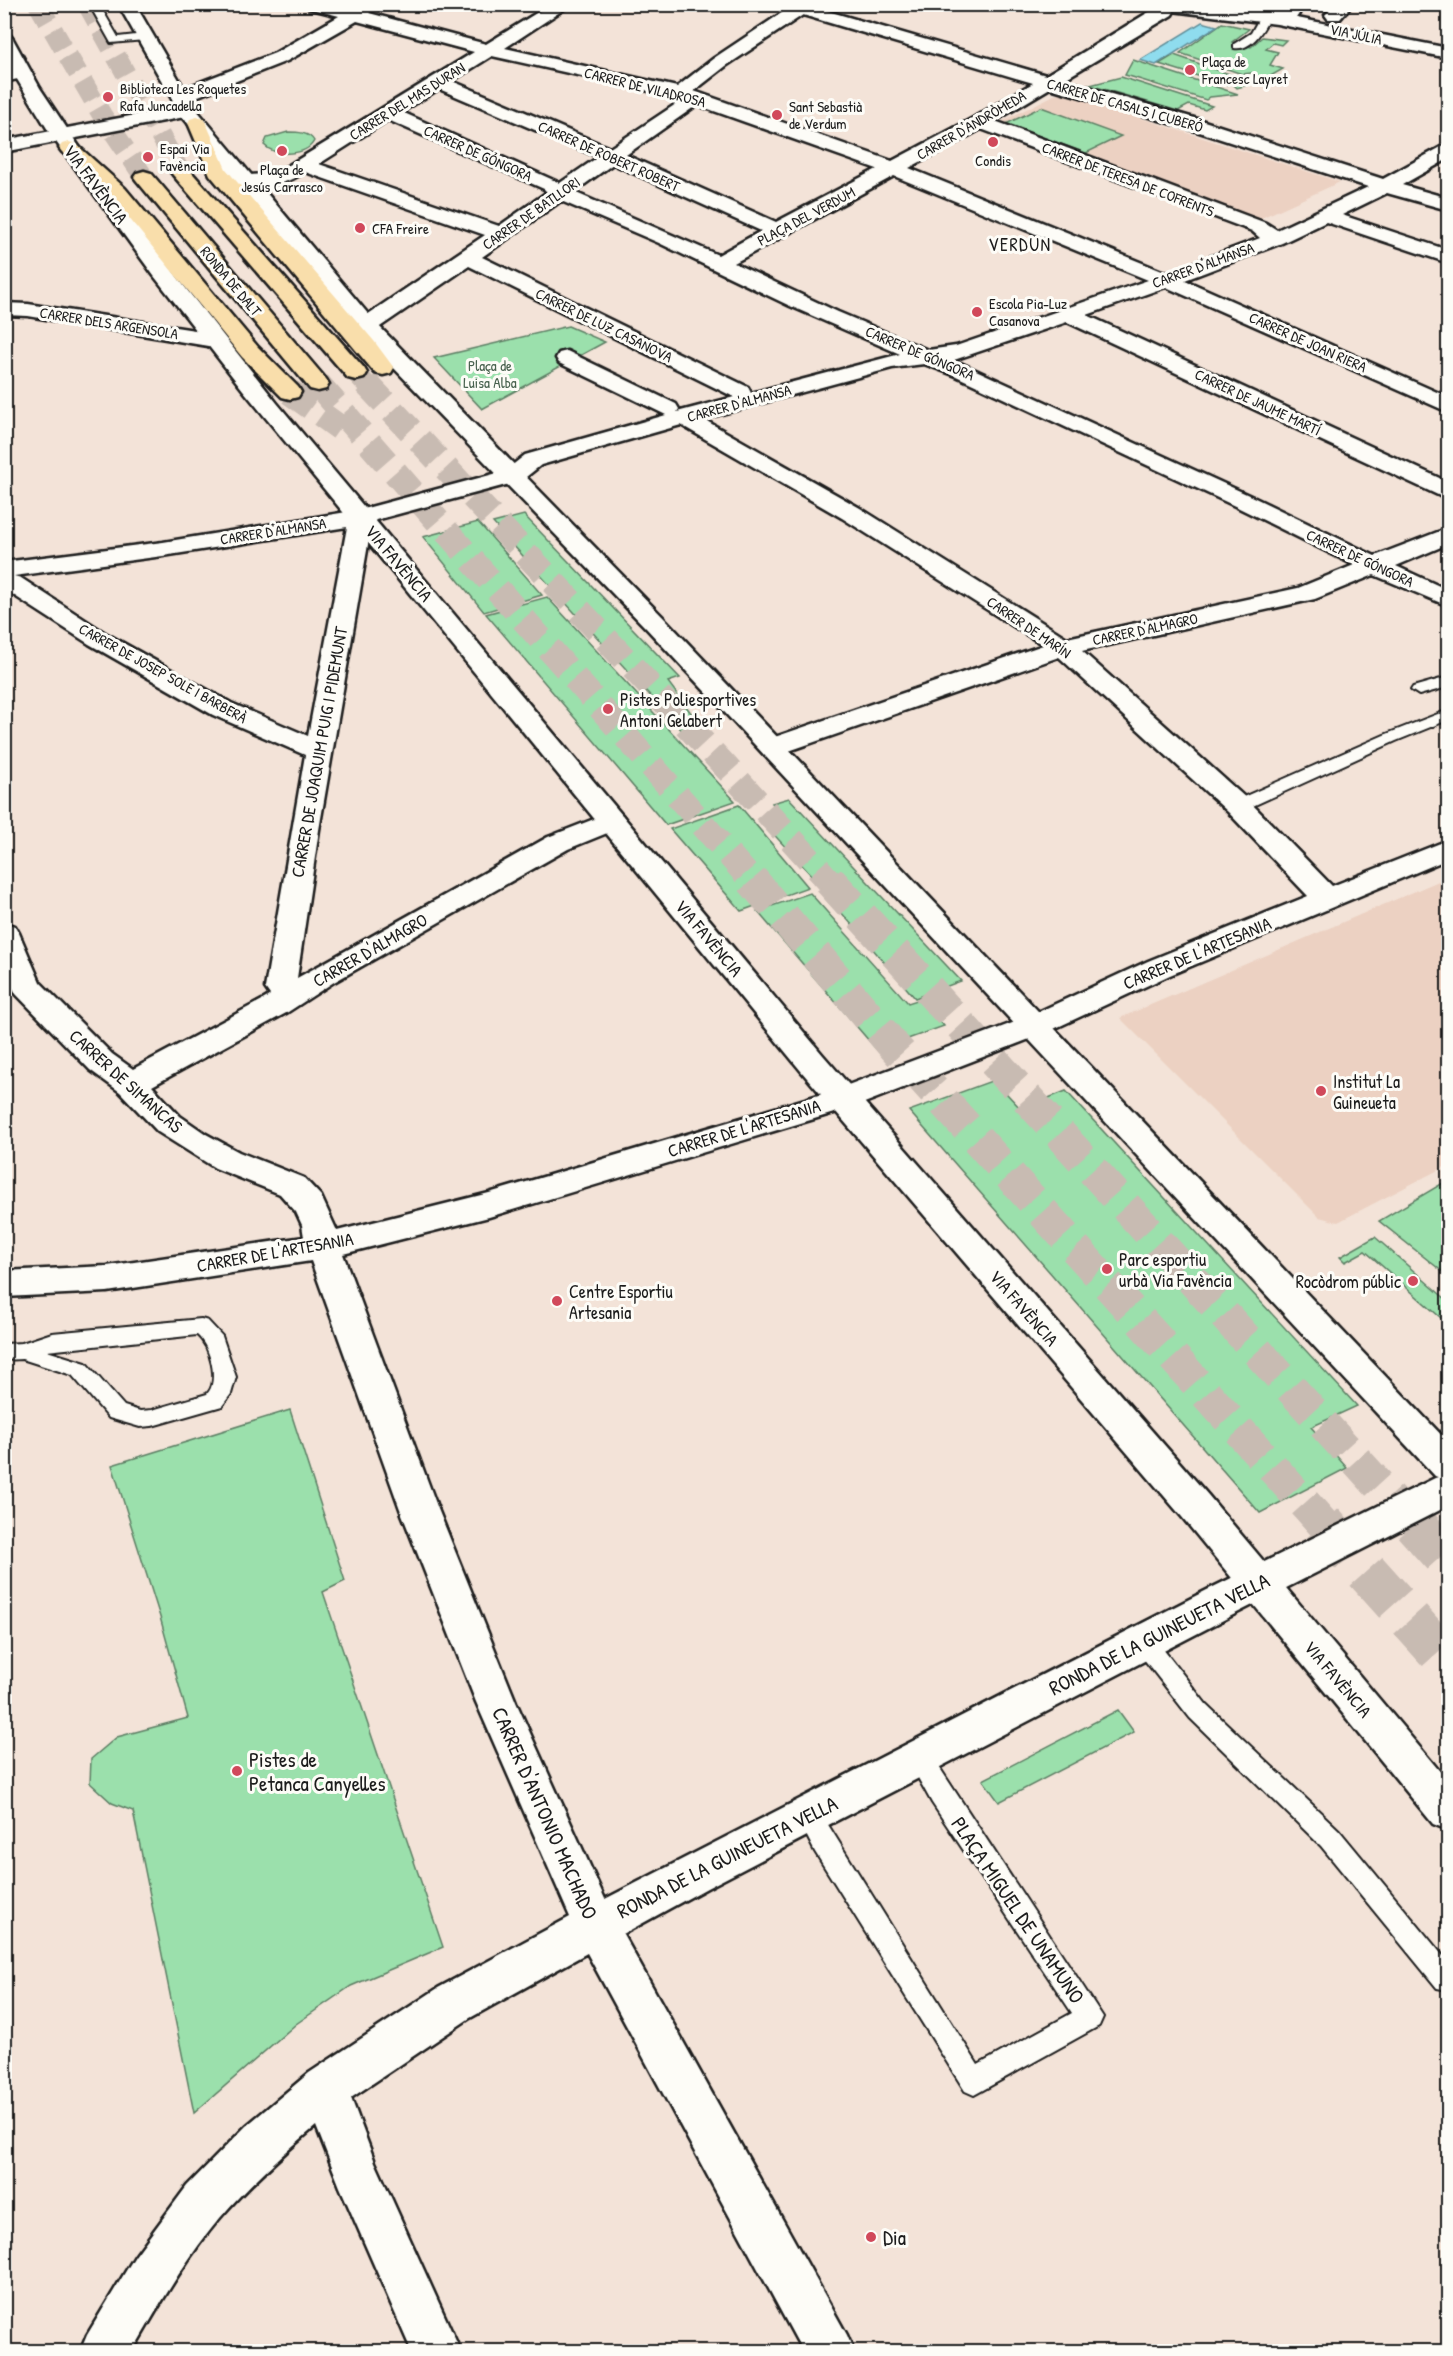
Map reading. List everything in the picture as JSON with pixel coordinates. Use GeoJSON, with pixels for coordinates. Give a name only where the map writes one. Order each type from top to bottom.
{"type":"FeatureCollection","features":[{"type":"Feature","properties":{"kind":"highway"},"geometry":{"type":"LineString","coordinates":[[191,109],[217,171],[383,368]]}},
{"type":"Feature","properties":{"kind":"highway"},"geometry":{"type":"LineString","coordinates":[[64,141],[118,192],[250,352],[290,392]]}},
{"type":"Feature","properties":{"kind":"highway","name":"RONDA DE DALT"},"geometry":{"type":"LineString","coordinates":[[180,171],[356,373]]}},
{"type":"Feature","properties":{"kind":"highway","name":"RONDA DE DALT"},"geometry":{"type":"LineString","coordinates":[[144,177],[318,384]]}},
{"type":"Feature","properties":{"kind":"street"},"geometry":{"type":"LineString","coordinates":[[126,4],[144,37],[191,109],[245,180],[366,326],[772,747],[1449,1466]]}},
{"type":"Feature","properties":{"kind":"street","name":"CARRER DE VILADROSA"},"geometry":{"type":"LineString","coordinates":[[314,4],[488,50],[687,96],[895,169],[1167,280]]}},
{"type":"Feature","properties":{"kind":"street"},"geometry":{"type":"LineString","coordinates":[[4,146],[64,141],[127,123],[191,109],[372,4]]}},
{"type":"Feature","properties":{"kind":"street","name":"CARRER DEL MAS DURAN"},"geometry":{"type":"LineString","coordinates":[[245,180],[280,179],[390,114],[564,4]]}},
{"type":"Feature","properties":{"kind":"street","name":"VIA JÚLIA"},"geometry":{"type":"LineString","coordinates":[[1239,4],[1285,9],[1339,10],[1449,39]]}},
{"type":"Feature","properties":{"kind":"street","name":"VIA JÚLIA"},"geometry":{"type":"LineString","coordinates":[[1163,5],[1307,24],[1449,53]]}},
{"type":"Feature","properties":{"kind":"street","name":"CARRER D'ANDRÒMEDA"},"geometry":{"type":"LineString","coordinates":[[895,169],[980,122],[1166,11],[1163,5]]}},
{"type":"Feature","properties":{"kind":"street","name":"CARRER DE CASALS I CUBERÓ"},"geometry":{"type":"LineString","coordinates":[[805,7],[1194,124],[1385,186],[1449,204]]}},
{"type":"Feature","properties":{"kind":"street","name":"CARRER DE BATLLORI"},"geometry":{"type":"LineString","coordinates":[[366,326],[684,108],[687,96],[720,62],[805,7]]}},
{"type":"Feature","properties":{"kind":"street","name":"VIA FAVÈNCIA"},"geometry":{"type":"LineString","coordinates":[[4,39],[13,75],[214,340],[843,1099],[1052,1339],[1449,1811]]}},
{"type":"Feature","properties":{"kind":"street","name":"CARRER DE ROBERT ROBERT"},"geometry":{"type":"LineString","coordinates":[[440,83],[777,230]]}},
{"type":"Feature","properties":{"kind":"street","name":"CARRER DE GÓNGORA"},"geometry":{"type":"LineString","coordinates":[[390,114],[551,185],[559,193],[924,357],[964,370],[1245,502],[1372,565],[1449,599]]}},
{"type":"Feature","properties":{"kind":"street","name":"CARRER DE TERESA DE COFRENTS"},"geometry":{"type":"LineString","coordinates":[[980,122],[1259,227],[1275,239]]}},
{"type":"Feature","properties":{"kind":"street","name":"CARRER D'ALMANSA"},"geometry":{"type":"LineString","coordinates":[[8,576],[361,517],[513,476],[532,460],[676,413],[891,362],[960,352],[1167,280],[1275,239],[1385,186],[1449,151]]}},
{"type":"Feature","properties":{"kind":"street"},"geometry":{"type":"LineString","coordinates":[[304,165],[501,234]]}},
{"type":"Feature","properties":{"kind":"street","name":"PLAÇA DEL VERDUM"},"geometry":{"type":"LineString","coordinates":[[718,264],[777,230],[895,169]]}},
{"type":"Feature","properties":{"kind":"street"},"geometry":{"type":"LineString","coordinates":[[1326,214],[1340,222],[1449,257]]}},
{"type":"Feature","properties":{"kind":"street","name":"CARRER DE LUZ CASANOVA"},"geometry":{"type":"LineString","coordinates":[[467,257],[740,392]]}},
{"type":"Feature","properties":{"kind":"street","name":"CARRER DE JOAN RIERA"},"geometry":{"type":"LineString","coordinates":[[1167,280],[1449,405]]}},
{"type":"Feature","properties":{"kind":"street","name":"CARRER DELS ARGENSOLA"},"geometry":{"type":"LineString","coordinates":[[4,309],[28,310],[214,340]]}},
{"type":"Feature","properties":{"kind":"street","name":"CARRER DE JAUME MARTÍ"},"geometry":{"type":"LineString","coordinates":[[1068,314],[1449,491]]}},
{"type":"Feature","properties":{"kind":"street","name":"CARRER DE MARÍN"},"geometry":{"type":"LineString","coordinates":[[567,358],[676,413],[851,513],[1063,647],[1238,806],[1327,898]]}},
{"type":"Feature","properties":{"kind":"street","name":"CARRER DE JOAQUIM PUIG I PIDEMUNT"},"geometry":{"type":"LineString","coordinates":[[280,988],[361,517]]}},
{"type":"Feature","properties":{"kind":"street","name":"CARRER D'ALMAGRO"},"geometry":{"type":"LineString","coordinates":[[772,747],[1063,647],[1306,594],[1449,535]]}},
{"type":"Feature","properties":{"kind":"street","name":"CARRER DE JOSEP SOLE I BARBERÀ"},"geometry":{"type":"LineString","coordinates":[[8,576],[98,639],[222,709],[319,751]]}},
{"type":"Feature","properties":{"kind":"street","name":"CARRER D'ALMAGRO"},"geometry":{"type":"LineString","coordinates":[[131,1084],[277,1005],[323,975],[558,843],[612,821]]}},
{"type":"Feature","properties":{"kind":"street","name":"CARRER DE L'ARTESANIA"},"geometry":{"type":"LineString","coordinates":[[4,1284],[107,1279],[323,1247],[500,1201],[843,1099],[1034,1026],[1159,968],[1449,849]]}},
{"type":"Feature","properties":{"kind":"street","name":"CARRER DE SIMANCAS"},"geometry":{"type":"LineString","coordinates":[[4,933],[16,982],[100,1062],[131,1084],[169,1124],[227,1160],[292,1186],[309,1205],[319,1225],[323,1247]]}},
{"type":"Feature","properties":{"kind":"street","name":"CARRER D'ANTONIO MACHADO"},"geometry":{"type":"LineString","coordinates":[[323,1247],[419,1509],[496,1702],[595,1925],[830,2352]]}},
{"type":"Feature","properties":{"kind":"street","name":"RONDA DE LA GUINEUETA VELLA"},"geometry":{"type":"LineString","coordinates":[[104,2352],[152,2273],[203,2202],[262,2142],[325,2089],[454,2003],[595,1925],[1259,1583],[1449,1489]]}},
{"type":"Feature","properties":{"kind":"street"},"geometry":{"type":"LineString","coordinates":[[325,2089],[356,2171],[437,2352]]}},
{"type":"Feature","properties":{"kind":"lane"},"geometry":{"type":"LineString","coordinates":[[94,4],[115,41],[144,37]]}},
{"type":"Feature","properties":{"kind":"lane"},"geometry":{"type":"LineString","coordinates":[[1238,46],[1255,35],[1265,17]]}},
{"type":"Feature","properties":{"kind":"lane"},"geometry":{"type":"LineString","coordinates":[[1419,690],[1449,682]]}},
{"type":"Feature","properties":{"kind":"lane"},"geometry":{"type":"LineString","coordinates":[[1238,806],[1390,738],[1449,715]]}},
{"type":"Feature","properties":{"kind":"lane"},"geometry":{"type":"LineString","coordinates":[[201,1327],[212,1336],[225,1377],[223,1386],[214,1400],[152,1418],[140,1419],[117,1412],[79,1369],[13,1351],[52,1341],[201,1327]]}},
{"type":"Feature","properties":{"kind":"lane"},"geometry":{"type":"LineString","coordinates":[[1144,1642],[1198,1711],[1330,1838],[1446,1979]]}},
{"type":"Feature","properties":{"kind":"lane","name":"PLAÇA MIGUEL DE UNAMUNO"},"geometry":{"type":"LineString","coordinates":[[808,1815],[829,1853],[974,2082],[1090,2017],[941,1795],[919,1758]]}},
{"type":"Feature","properties":{"kind":"shaded area"},"geometry":{"type":"Polygon","coordinates":[[[1060,92],[1340,182],[1259,219],[999,123],[1060,92]]]}},
{"type":"Feature","properties":{"kind":"shaded area","name":"Institut La Guineueta"},"geometry":{"type":"Polygon","coordinates":[[[1448,877],[1448,1165],[1338,1222],[1319,1217],[1120,1018],[1448,877]]]}},
{"type":"Feature","properties":{"kind":"green space"},"geometry":{"type":"Polygon","coordinates":[[[1222,23],[1249,29],[1232,42],[1251,47],[1262,37],[1286,40],[1281,45],[1273,43],[1266,49],[1278,52],[1270,65],[1283,69],[1260,82],[1252,73],[1242,74],[1180,53],[1222,23]]]}},
{"type":"Feature","properties":{"kind":"green space"},"geometry":{"type":"Polygon","coordinates":[[[1174,55],[1255,83],[1237,88],[1232,83],[1227,85],[1159,64],[1174,55]]]}},
{"type":"Feature","properties":{"kind":"green space"},"geometry":{"type":"Polygon","coordinates":[[[1133,60],[1238,94],[1210,97],[1206,100],[1125,75],[1133,60]]]}},
{"type":"Feature","properties":{"kind":"green space"},"geometry":{"type":"Polygon","coordinates":[[[1121,77],[1212,106],[1205,110],[1189,105],[1178,111],[1090,85],[1121,77]]]}},
{"type":"Feature","properties":{"kind":"green space"},"geometry":{"type":"Polygon","coordinates":[[[1041,107],[1121,136],[1086,153],[1006,124],[1041,107]]]}},
{"type":"Feature","properties":{"kind":"green space"},"geometry":{"type":"Polygon","coordinates":[[[288,132],[306,134],[314,141],[304,150],[290,153],[276,152],[264,145],[267,138],[288,132]]]}},
{"type":"Feature","properties":{"kind":"green space","name":"Plaça de Luisa Alba"},"geometry":{"type":"Polygon","coordinates":[[[568,326],[605,342],[482,409],[434,358],[568,326]]]}},
{"type":"Feature","properties":{"kind":"green space"},"geometry":{"type":"Polygon","coordinates":[[[524,515],[680,678],[668,682],[703,729],[686,735],[493,523],[524,515]]]}},
{"type":"Feature","properties":{"kind":"green space"},"geometry":{"type":"Polygon","coordinates":[[[478,522],[542,595],[484,612],[423,537],[478,522]]]}},
{"type":"Feature","properties":{"kind":"green space","name":"Pistes Poliesportives Antoni Gelabert"},"geometry":{"type":"Polygon","coordinates":[[[547,597],[735,801],[666,825],[486,614],[547,597]]]}},
{"type":"Feature","properties":{"kind":"green space"},"geometry":{"type":"Polygon","coordinates":[[[789,798],[961,981],[915,998],[822,890],[824,889],[766,826],[776,809],[772,803],[789,798]]]}},
{"type":"Feature","properties":{"kind":"green space"},"geometry":{"type":"Polygon","coordinates":[[[739,805],[808,887],[741,911],[670,829],[739,805]]]}},
{"type":"Feature","properties":{"kind":"green space"},"geometry":{"type":"Polygon","coordinates":[[[810,893],[908,1003],[920,999],[944,1026],[877,1050],[757,911],[810,893]]]}},
{"type":"Feature","properties":{"kind":"green space","name":"Parc esportiu urbà Via Favència"},"geometry":{"type":"Polygon","coordinates":[[[994,1080],[1021,1109],[1066,1091],[1357,1406],[1311,1427],[1347,1468],[1260,1513],[909,1111],[994,1080]]]}},
{"type":"Feature","properties":{"kind":"green space"},"geometry":{"type":"Polygon","coordinates":[[[1448,1180],[1448,1276],[1379,1221],[1448,1180]]]}},
{"type":"Feature","properties":{"kind":"green space","name":"Rocòdrom públic"},"geometry":{"type":"Polygon","coordinates":[[[1375,1237],[1448,1301],[1448,1324],[1365,1251],[1345,1262],[1340,1257],[1375,1237]]]}},
{"type":"Feature","properties":{"kind":"green space","name":"Pistes de Petanca Canyelles"},"geometry":{"type":"Polygon","coordinates":[[[290,1410],[345,1581],[323,1592],[443,1947],[351,1986],[296,2024],[194,2113],[133,1811],[112,1803],[90,1783],[91,1759],[117,1737],[188,1718],[160,1617],[112,1465],[290,1410]]]}},
{"type":"Feature","properties":{"kind":"green space"},"geometry":{"type":"Polygon","coordinates":[[[1118,1710],[1134,1732],[999,1802],[983,1780],[1118,1710]]]}},
{"type":"Feature","properties":{"kind":"water"},"geometry":{"type":"Polygon","coordinates":[[[1202,22],[1217,26],[1156,65],[1140,60],[1202,22]]]}},
{"type":"Feature","properties":{"kind":"tunnel"},"geometry":{"type":"LineString","coordinates":[[38,4],[102,115],[144,177]]}},
{"type":"Feature","properties":{"kind":"tunnel"},"geometry":{"type":"LineString","coordinates":[[87,4],[180,171]]}},
{"type":"Feature","properties":{"kind":"tunnel"},"geometry":{"type":"LineString","coordinates":[[356,373],[367,385]]}},
{"type":"Feature","properties":{"kind":"tunnel"},"geometry":{"type":"LineString","coordinates":[[366,383],[724,765],[830,882]]}},
{"type":"Feature","properties":{"kind":"tunnel"},"geometry":{"type":"LineString","coordinates":[[318,384],[753,882]]}},
{"type":"Feature","properties":{"kind":"tunnel"},"geometry":{"type":"LineString","coordinates":[[290,392],[340,428]]}},
{"type":"Feature","properties":{"kind":"tunnel"},"geometry":{"type":"LineString","coordinates":[[752,880],[891,1043],[1324,1525]]}},
{"type":"Feature","properties":{"kind":"tunnel"},"geometry":{"type":"LineString","coordinates":[[829,880],[1415,1525]]}},
{"type":"Feature","properties":{"kind":"tunnel"},"geometry":{"type":"LineString","coordinates":[[1323,1523],[1448,1662]]}},
{"type":"Feature","properties":{"kind":"tunnel"},"geometry":{"type":"LineString","coordinates":[[1414,1523],[1448,1561]]}},
{"type":"Feature","properties":{"kind":"place","name":"Plaça de Francesc Layret"},"geometry":{"type":"Point","coordinates":[1190,70]}},
{"type":"Feature","properties":{"kind":"place","name":"Biblioteca Les Roquetes Rafa Juncadella"},"geometry":{"type":"Point","coordinates":[108,97]}},
{"type":"Feature","properties":{"kind":"place","name":"Sant Sebastià de Verdum"},"geometry":{"type":"Point","coordinates":[777,115]}},
{"type":"Feature","properties":{"kind":"place","name":"Condis"},"geometry":{"type":"Point","coordinates":[993,142]}},
{"type":"Feature","properties":{"kind":"place","name":"Plaça de Jesús Carrasco"},"geometry":{"type":"Point","coordinates":[282,151]}},
{"type":"Feature","properties":{"kind":"place","name":"Espai Via Favència"},"geometry":{"type":"Point","coordinates":[148,157]}},
{"type":"Feature","properties":{"kind":"place","name":"CFA Freire"},"geometry":{"type":"Point","coordinates":[360,228]}},
{"type":"Feature","properties":{"kind":"place","name":"Escola Pia-Luz Casanova"},"geometry":{"type":"Point","coordinates":[977,312]}},
{"type":"Feature","properties":{"kind":"place","name":"Pistes Poliesportives Antoni Gelabert"},"geometry":{"type":"Point","coordinates":[608,709]}},
{"type":"Feature","properties":{"kind":"place","name":"Institut La Guineueta"},"geometry":{"type":"Point","coordinates":[1321,1091]}},
{"type":"Feature","properties":{"kind":"place","name":"Parc esportiu urbà Via Favència"},"geometry":{"type":"Point","coordinates":[1107,1269]}},
{"type":"Feature","properties":{"kind":"place","name":"Rocòdrom públic"},"geometry":{"type":"Point","coordinates":[1413,1281]}},
{"type":"Feature","properties":{"kind":"place","name":"Centre Esportiu Artesania"},"geometry":{"type":"Point","coordinates":[557,1301]}},
{"type":"Feature","properties":{"kind":"place","name":"Pistes de Petanca Canyelles"},"geometry":{"type":"Point","coordinates":[237,1771]}},
{"type":"Feature","properties":{"kind":"place","name":"Dia"},"geometry":{"type":"Point","coordinates":[871,2237]}},
{"type":"Feature","properties":{"kind":"district","name":"VERDUN"},"geometry":{"type":"Point","coordinates":[1020,244]}}]}
